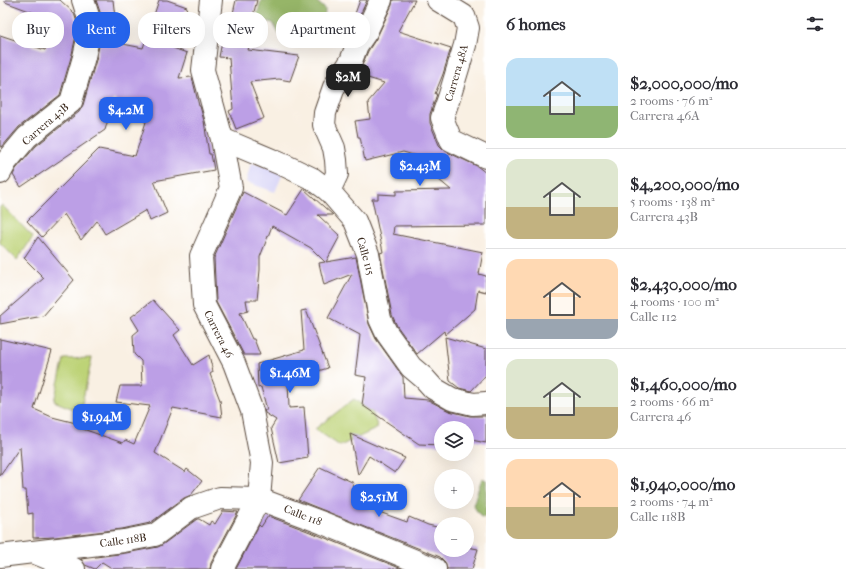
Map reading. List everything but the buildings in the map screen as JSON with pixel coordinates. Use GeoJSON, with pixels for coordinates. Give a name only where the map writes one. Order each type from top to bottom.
{"type":"FeatureCollection","features":[{"type":"Feature","properties":{"kind":"street","name":"Carrera 43B"},"geometry":{"type":"LineString","coordinates":[[0,173],[6,162],[27,137],[71,102],[84,57],[91,25],[83,0]]}},
{"type":"Feature","properties":{"kind":"street","name":"Carrera 46"},"geometry":{"type":"LineString","coordinates":[[211,0],[203,70],[222,140],[231,188],[201,256],[204,305],[234,363],[252,411],[262,464],[259,499],[222,569]]}},
{"type":"Feature","properties":{"kind":"street"},"geometry":{"type":"LineString","coordinates":[[329,191],[337,174],[334,148],[324,125],[325,113],[334,88],[351,61],[357,44],[366,32],[381,0]]}},
{"type":"Feature","properties":{"kind":"street","name":"Carrera 48A"},"geometry":{"type":"LineString","coordinates":[[438,0],[464,16],[468,28],[450,98],[442,118],[451,140],[486,157]]}},
{"type":"Feature","properties":{"kind":"street","name":"Calle 115"},"geometry":{"type":"LineString","coordinates":[[222,140],[286,166],[313,179],[329,191],[355,221],[368,254],[380,319],[386,332],[411,367],[433,388],[452,399],[480,404]]}},
{"type":"Feature","properties":{"kind":"street","name":"Calle 118B"},"geometry":{"type":"LineString","coordinates":[[0,556],[124,541],[155,535],[191,508],[220,498],[259,499]]}},
{"type":"Feature","properties":{"kind":"street","name":"Calle 118"},"geometry":{"type":"LineString","coordinates":[[259,499],[323,523],[434,569]]}},
{"type":"Feature","properties":{"kind":"street"},"geometry":{"type":"LineString","coordinates":[[32,552],[74,569]]}},
{"type":"Feature","properties":{"kind":"shaded area"},"geometry":{"type":"Polygon","coordinates":[[[251,163],[284,171],[275,192],[246,182],[251,163]]]}},
{"type":"Feature","properties":{"kind":"green space"},"geometry":{"type":"Polygon","coordinates":[[[261,0],[315,0],[325,9],[325,12],[276,12],[276,29],[273,23],[268,22],[268,12],[258,12],[261,0]]]}},
{"type":"Feature","properties":{"kind":"green space"},"geometry":{"type":"Polygon","coordinates":[[[2,205],[33,237],[17,260],[0,243],[0,207],[2,205]]]}},
{"type":"Feature","properties":{"kind":"green space"},"geometry":{"type":"Polygon","coordinates":[[[92,358],[80,412],[54,401],[64,359],[92,358]]]}},
{"type":"Feature","properties":{"kind":"green space"},"geometry":{"type":"Polygon","coordinates":[[[354,399],[372,412],[378,428],[340,446],[315,429],[354,399]]]}},
{"type":"Feature","properties":{"kind":"green space"},"geometry":{"type":"Polygon","coordinates":[[[482,478],[486,480],[486,517],[481,517],[474,506],[474,502],[482,478]]]}}]}
